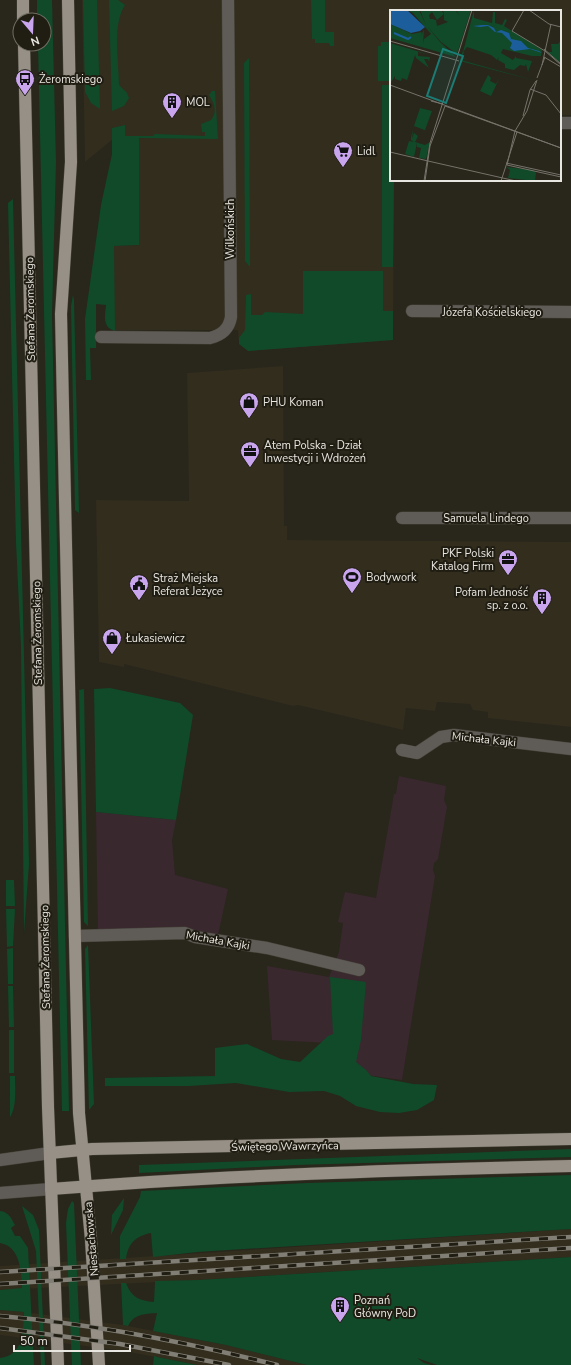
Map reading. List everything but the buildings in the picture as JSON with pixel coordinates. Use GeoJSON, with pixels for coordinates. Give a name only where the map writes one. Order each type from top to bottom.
{"type":"FeatureCollection","features":[{"type":"Feature","properties":{"kind":"main road"},"geometry":{"type":"LineString","coordinates":[[23,0],[24,12]]}},
{"type":"Feature","properties":{"kind":"main road"},"geometry":{"type":"LineString","coordinates":[[68,0],[71,162],[61,314],[75,936]]}},
{"type":"Feature","properties":{"kind":"main road","name":"Stefana Żeromskiego"},"geometry":{"type":"LineString","coordinates":[[24,52],[50,1153],[58,1365]]}},
{"type":"Feature","properties":{"kind":"main road","name":"Niestachowska"},"geometry":{"type":"LineString","coordinates":[[75,936],[79,1113],[96,1300],[99,1365]]}},
{"type":"Feature","properties":{"kind":"main road","name":"Świętego Wawrzyńca"},"geometry":{"type":"LineString","coordinates":[[50,1153],[82,1150],[571,1139]]}},
{"type":"Feature","properties":{"kind":"main road"},"geometry":{"type":"LineString","coordinates":[[51,1189],[138,1182],[370,1172],[571,1166]]}},
{"type":"Feature","properties":{"kind":"street","name":"Wilkońskich"},"geometry":{"type":"LineString","coordinates":[[101,337],[210,338],[222,333],[229,325],[231,302],[228,0]]}},
{"type":"Feature","properties":{"kind":"street","name":"Józefa Kościelskiego"},"geometry":{"type":"LineString","coordinates":[[412,311],[571,312]]}},
{"type":"Feature","properties":{"kind":"street","name":"Samuela Lindego"},"geometry":{"type":"LineString","coordinates":[[402,518],[571,518]]}},
{"type":"Feature","properties":{"kind":"street","name":"Michała Kajki"},"geometry":{"type":"LineString","coordinates":[[402,750],[417,752],[441,737],[454,735],[571,749]]}},
{"type":"Feature","properties":{"kind":"street","name":"Michała Kajki"},"geometry":{"type":"LineString","coordinates":[[75,936],[185,933],[195,937],[267,948],[359,970]]}},
{"type":"Feature","properties":{"kind":"street","name":"Świętego Wawrzyńca"},"geometry":{"type":"LineString","coordinates":[[0,1160],[50,1153]]}},
{"type":"Feature","properties":{"kind":"street"},"geometry":{"type":"LineString","coordinates":[[0,1193],[51,1189]]}},
{"type":"Feature","properties":{"kind":"shaded area"},"geometry":{"type":"Polygon","coordinates":[[[82,0],[571,0],[571,115],[561,115],[561,10],[390,10],[390,181],[394,181],[393,340],[248,351],[239,344],[238,330],[114,330],[114,246],[139,245],[138,138],[113,139],[85,162],[82,0]]]}},
{"type":"Feature","properties":{"kind":"shaded area"},"geometry":{"type":"Polygon","coordinates":[[[283,366],[284,526],[287,526],[287,540],[571,542],[571,727],[488,718],[488,712],[473,710],[470,704],[437,702],[435,711],[406,708],[403,730],[298,705],[293,706],[124,664],[124,667],[99,662],[96,500],[189,501],[187,373],[283,366]]]}},
{"type":"Feature","properties":{"kind":"shaded area"},"geometry":{"type":"Polygon","coordinates":[[[399,776],[446,786],[444,800],[447,807],[438,859],[434,863],[433,870],[435,876],[402,1080],[346,1072],[349,1044],[272,1040],[267,966],[329,977],[339,952],[343,923],[338,922],[345,892],[376,898],[394,794],[396,794],[399,776]]]}},
{"type":"Feature","properties":{"kind":"shaded area"},"geometry":{"type":"Polygon","coordinates":[[[96,812],[176,820],[172,840],[175,875],[228,889],[218,935],[98,930],[96,812]]]}},
{"type":"Feature","properties":{"kind":"shaded area"},"geometry":{"type":"Polygon","coordinates":[[[571,1229],[571,1257],[198,1280],[0,1290],[0,1266],[571,1229]]]}},
{"type":"Feature","properties":{"kind":"shaded area"},"geometry":{"type":"Polygon","coordinates":[[[0,1310],[123,1325],[226,1345],[307,1365],[197,1365],[124,1351],[0,1335],[0,1310]]]}},
{"type":"Feature","properties":{"kind":"green space"},"geometry":{"type":"Polygon","coordinates":[[[37,0],[52,0],[56,162],[52,315],[69,1111],[62,1111],[38,52],[52,52],[52,12],[37,12],[37,0]]]}},
{"type":"Feature","properties":{"kind":"green space"},"geometry":{"type":"Polygon","coordinates":[[[83,0],[97,0],[100,109],[91,103],[85,92],[83,0]]]}},
{"type":"Feature","properties":{"kind":"green space"},"geometry":{"type":"Polygon","coordinates":[[[109,0],[118,0],[125,5],[121,13],[117,33],[117,55],[119,85],[127,93],[129,98],[124,106],[112,111],[109,0]]]}},
{"type":"Feature","properties":{"kind":"green space"},"geometry":{"type":"Polygon","coordinates":[[[311,0],[325,0],[325,32],[334,32],[334,46],[330,46],[329,43],[315,43],[315,39],[312,39],[311,0]]]}},
{"type":"Feature","properties":{"kind":"green space"},"geometry":{"type":"Polygon","coordinates":[[[381,42],[390,42],[390,81],[378,81],[378,46],[381,46],[381,42]]]}},
{"type":"Feature","properties":{"kind":"green space"},"geometry":{"type":"Polygon","coordinates":[[[249,58],[250,267],[245,261],[244,63],[249,58]]]}},
{"type":"Feature","properties":{"kind":"green space"},"geometry":{"type":"Polygon","coordinates":[[[382,85],[389,85],[390,181],[394,181],[393,267],[382,267],[382,85]]]}},
{"type":"Feature","properties":{"kind":"green space"},"geometry":{"type":"Polygon","coordinates":[[[212,91],[215,91],[218,139],[139,138],[139,245],[114,246],[115,331],[106,324],[106,305],[96,304],[96,348],[90,348],[91,380],[86,380],[85,319],[101,205],[112,154],[112,128],[125,125],[125,136],[153,136],[155,134],[205,136],[205,132],[202,132],[201,124],[211,120],[215,110],[214,104],[209,95],[212,91]]]}},
{"type":"Feature","properties":{"kind":"green space"},"geometry":{"type":"Polygon","coordinates":[[[13,199],[29,864],[24,933],[21,647],[16,543],[8,203],[13,199]]]}},
{"type":"Feature","properties":{"kind":"green space"},"geometry":{"type":"Polygon","coordinates":[[[303,271],[383,271],[383,311],[393,311],[393,340],[248,351],[239,344],[239,338],[245,330],[246,295],[251,294],[251,315],[262,315],[265,312],[303,314],[303,271]]]}},
{"type":"Feature","properties":{"kind":"green space"},"geometry":{"type":"Polygon","coordinates":[[[73,295],[79,513],[75,510],[71,306],[73,295]]]}},
{"type":"Feature","properties":{"kind":"green space"},"geometry":{"type":"Polygon","coordinates":[[[110,688],[180,703],[193,715],[176,820],[96,812],[94,689],[110,688]]]}},
{"type":"Feature","properties":{"kind":"green space"},"geometry":{"type":"Polygon","coordinates":[[[84,689],[88,926],[84,922],[79,690],[84,689]]]}},
{"type":"Feature","properties":{"kind":"green space"},"geometry":{"type":"Polygon","coordinates":[[[6,880],[14,880],[15,906],[6,906],[6,880]]]}},
{"type":"Feature","properties":{"kind":"green space"},"geometry":{"type":"Polygon","coordinates":[[[6,909],[15,909],[13,946],[7,947],[6,909]]]}},
{"type":"Feature","properties":{"kind":"green space"},"geometry":{"type":"Polygon","coordinates":[[[88,945],[94,1104],[89,1110],[85,949],[88,945]]]}},
{"type":"Feature","properties":{"kind":"green space"},"geometry":{"type":"Polygon","coordinates":[[[13,948],[13,984],[8,984],[7,949],[13,948]]]}},
{"type":"Feature","properties":{"kind":"green space"},"geometry":{"type":"Polygon","coordinates":[[[330,977],[366,982],[361,1040],[356,1062],[371,1076],[413,1084],[437,1085],[434,1100],[417,1110],[399,1113],[380,1112],[356,1106],[340,1096],[324,1091],[289,1092],[236,1083],[189,1086],[105,1086],[105,1078],[215,1076],[215,1048],[247,1044],[281,1059],[300,1062],[328,1036],[333,1034],[330,977]]]}},
{"type":"Feature","properties":{"kind":"green space"},"geometry":{"type":"Polygon","coordinates":[[[8,986],[13,986],[14,1027],[9,1027],[8,986]]]}},
{"type":"Feature","properties":{"kind":"green space"},"geometry":{"type":"Polygon","coordinates":[[[9,1030],[14,1030],[14,1073],[9,1073],[9,1030]]]}},
{"type":"Feature","properties":{"kind":"green space"},"geometry":{"type":"Polygon","coordinates":[[[10,1076],[15,1076],[15,1103],[10,1117],[10,1076]]]}},
{"type":"Feature","properties":{"kind":"green space"},"geometry":{"type":"Polygon","coordinates":[[[571,1149],[571,1157],[296,1165],[139,1173],[139,1165],[571,1149]]]}},
{"type":"Feature","properties":{"kind":"green space"},"geometry":{"type":"Polygon","coordinates":[[[571,1175],[571,1229],[197,1252],[153,1257],[151,1233],[137,1238],[131,1245],[126,1259],[120,1259],[120,1236],[140,1197],[141,1191],[307,1183],[571,1175]]]}},
{"type":"Feature","properties":{"kind":"green space"},"geometry":{"type":"Polygon","coordinates":[[[124,1198],[123,1210],[111,1235],[112,1215],[124,1198]]]}},
{"type":"Feature","properties":{"kind":"green space"},"geometry":{"type":"Polygon","coordinates":[[[72,1201],[74,1203],[81,1365],[72,1365],[66,1223],[68,1209],[72,1201]]]}},
{"type":"Feature","properties":{"kind":"green space"},"geometry":{"type":"Polygon","coordinates":[[[22,1206],[33,1215],[39,1230],[45,1365],[41,1365],[36,1251],[22,1206]]]}},
{"type":"Feature","properties":{"kind":"green space"},"geometry":{"type":"Polygon","coordinates":[[[0,1211],[9,1216],[15,1225],[11,1228],[15,1236],[20,1236],[28,1248],[34,1365],[0,1365],[0,1358],[8,1356],[14,1352],[21,1341],[24,1312],[0,1310],[0,1290],[22,1288],[20,1268],[16,1255],[7,1245],[0,1243],[0,1211]]]}},
{"type":"Feature","properties":{"kind":"green space"},"geometry":{"type":"Polygon","coordinates":[[[571,1257],[571,1365],[437,1365],[417,1358],[424,1363],[432,1365],[307,1365],[226,1345],[153,1331],[157,1313],[140,1315],[133,1319],[128,1326],[123,1325],[121,1283],[126,1283],[133,1295],[144,1301],[154,1302],[155,1281],[198,1280],[571,1257]]]}},
{"type":"Feature","properties":{"kind":"green space"},"geometry":{"type":"Polygon","coordinates":[[[154,1356],[157,1357],[197,1365],[153,1365],[154,1356]]]}},
{"type":"Feature","properties":{"kind":"railway"},"geometry":{"type":"LineString","coordinates":[[0,1272],[571,1237]]}},
{"type":"Feature","properties":{"kind":"railway"},"geometry":{"type":"LineString","coordinates":[[0,1284],[571,1248]]}},
{"type":"Feature","properties":{"kind":"railway"},"geometry":{"type":"LineString","coordinates":[[0,1316],[35,1319],[105,1329],[174,1341],[277,1365]]}},
{"type":"Feature","properties":{"kind":"railway"},"geometry":{"type":"LineString","coordinates":[[0,1328],[120,1344],[229,1365]]}},
{"type":"Feature","properties":{"kind":"place","name":"Żeromskiego"},"geometry":{"type":"Point","coordinates":[25,96]}},
{"type":"Feature","properties":{"kind":"place","name":"MOL"},"geometry":{"type":"Point","coordinates":[172,119]}},
{"type":"Feature","properties":{"kind":"place","name":"Lidl"},"geometry":{"type":"Point","coordinates":[343,168]}},
{"type":"Feature","properties":{"kind":"place","name":"PHU Koman"},"geometry":{"type":"Point","coordinates":[249,419]}},
{"type":"Feature","properties":{"kind":"place","name":"Atem Polska - Dział Inwestycji i Wdrożeń"},"geometry":{"type":"Point","coordinates":[250,468]}},
{"type":"Feature","properties":{"kind":"place","name":"PKF Polski Katalog Firm"},"geometry":{"type":"Point","coordinates":[508,576]}},
{"type":"Feature","properties":{"kind":"place","name":"Bodywork"},"geometry":{"type":"Point","coordinates":[352,594]}},
{"type":"Feature","properties":{"kind":"place","name":"Straż Miejska Referat Jeżyce"},"geometry":{"type":"Point","coordinates":[139,601]}},
{"type":"Feature","properties":{"kind":"place","name":"Pofam Jedność sp. z o.o."},"geometry":{"type":"Point","coordinates":[542,615]}},
{"type":"Feature","properties":{"kind":"place","name":"Łukasiewicz"},"geometry":{"type":"Point","coordinates":[112,655]}},
{"type":"Feature","properties":{"kind":"place","name":"Poznań Główny PoD"},"geometry":{"type":"Point","coordinates":[340,1323]}}]}
